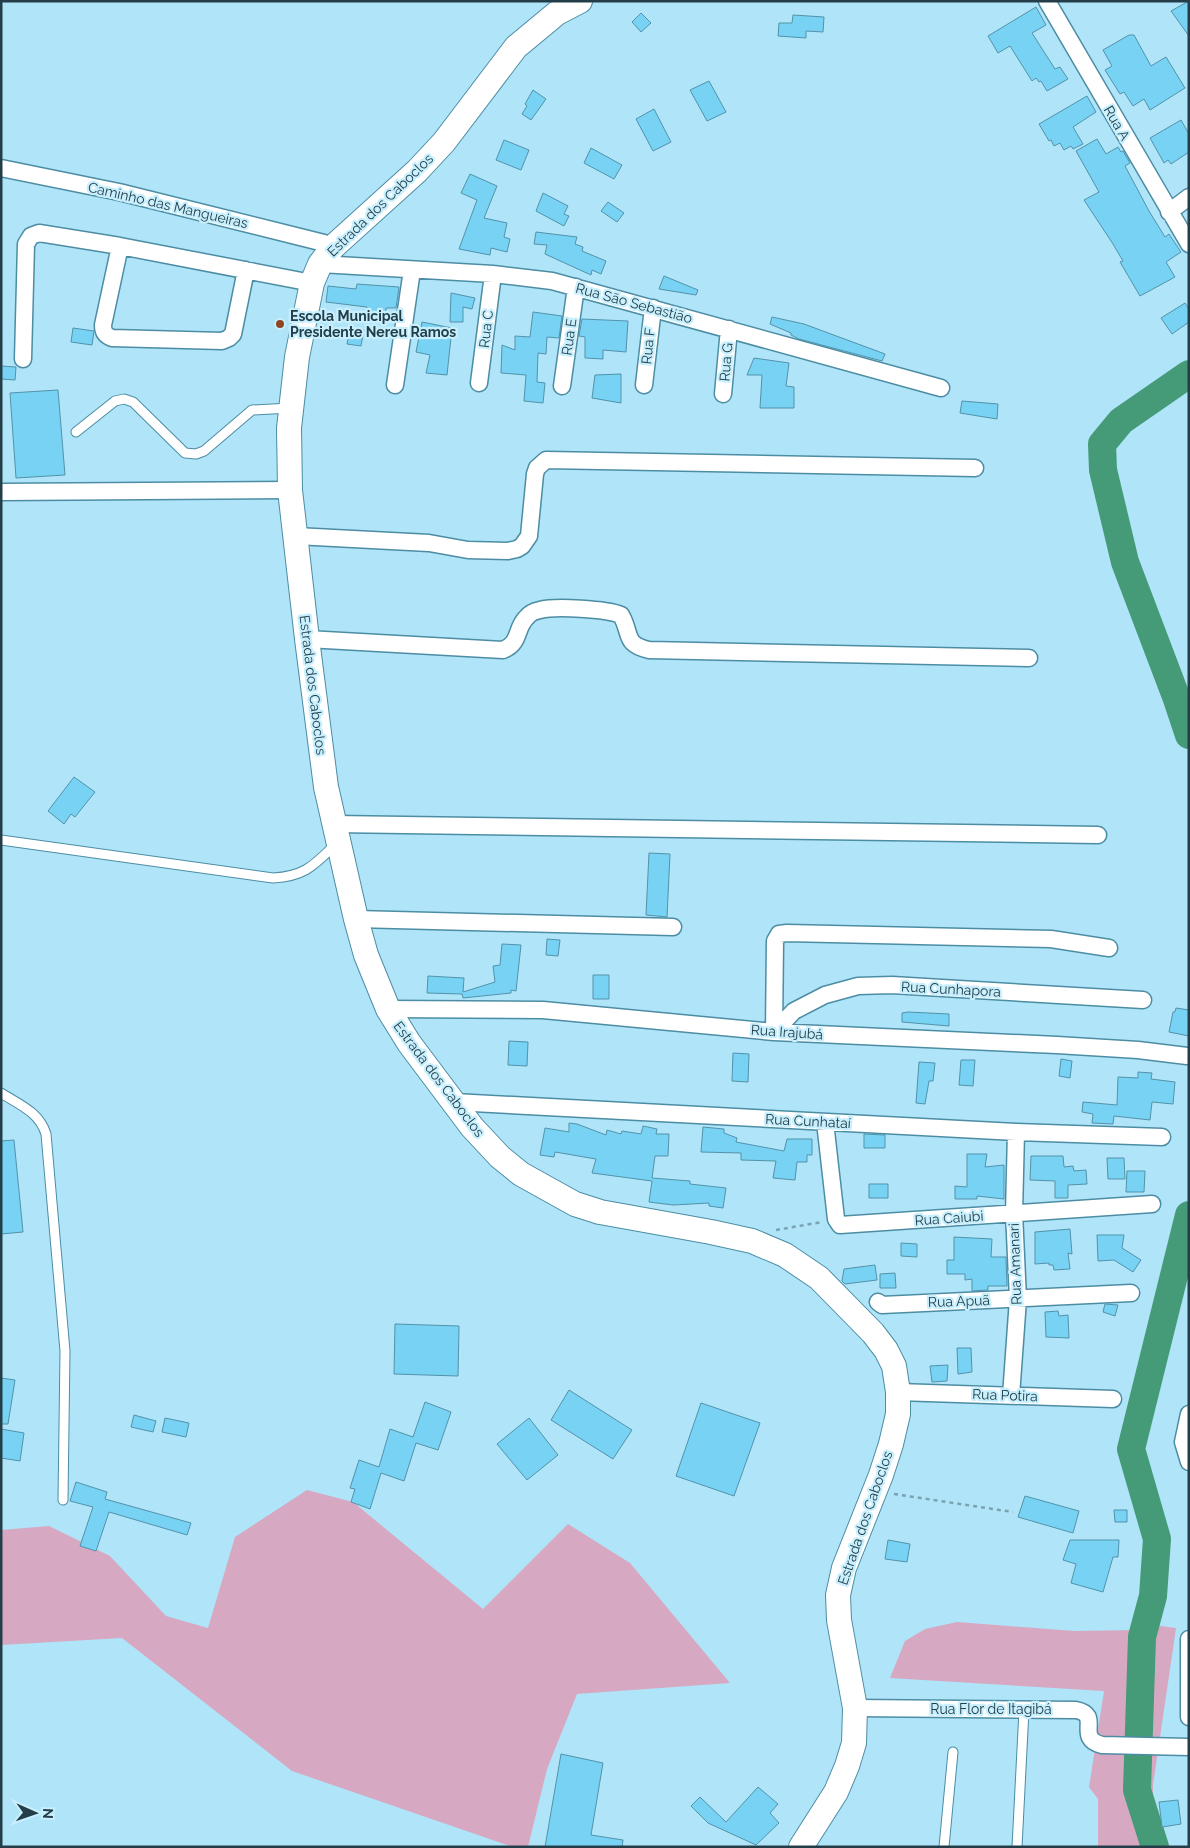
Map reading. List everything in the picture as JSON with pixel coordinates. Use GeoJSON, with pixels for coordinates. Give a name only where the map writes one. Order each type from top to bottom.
{"type":"FeatureCollection","features":[{"type":"Feature","properties":{"kind":"street","name":"Estrada dos Caboclos"},"geometry":{"type":"LineString","coordinates":[[580,1],[558,13],[516,47],[444,142],[322,265],[297,357],[290,408],[288,452],[290,490],[307,639],[326,787],[366,955],[388,1009],[409,1043],[472,1127],[500,1157],[521,1174],[575,1204],[600,1212],[752,1241],[785,1255],[818,1278],[873,1332],[886,1350],[894,1366],[898,1392],[898,1414],[891,1444],[875,1492],[844,1568],[838,1595],[839,1620],[855,1708],[854,1744],[848,1766],[836,1792],[801,1847]]}},
{"type":"Feature","properties":{"kind":"street","name":"Rua A"},"geometry":{"type":"LineString","coordinates":[[1047,1],[1189,244]]}},
{"type":"Feature","properties":{"kind":"street","name":"Caminho das Mangueiras"},"geometry":{"type":"LineString","coordinates":[[1,168],[119,192],[324,243],[322,265]]}},
{"type":"Feature","properties":{"kind":"street"},"geometry":{"type":"LineString","coordinates":[[1169,212],[1189,197]]}},
{"type":"Feature","properties":{"kind":"street"},"geometry":{"type":"LineString","coordinates":[[23,359],[26,244],[31,236],[39,233],[246,270],[322,265]]}},
{"type":"Feature","properties":{"kind":"street"},"geometry":{"type":"LineString","coordinates":[[120,246],[103,325],[103,331],[112,338],[222,341],[229,338],[233,334],[246,270]]}},
{"type":"Feature","properties":{"kind":"street","name":"Rua São Sebastião"},"geometry":{"type":"LineString","coordinates":[[322,265],[493,274],[552,281],[941,388]]}},
{"type":"Feature","properties":{"kind":"street"},"geometry":{"type":"LineString","coordinates":[[395,385],[412,270]]}},
{"type":"Feature","properties":{"kind":"street","name":"Rua C"},"geometry":{"type":"LineString","coordinates":[[479,383],[493,274]]}},
{"type":"Feature","properties":{"kind":"street","name":"Rua E"},"geometry":{"type":"LineString","coordinates":[[562,386],[576,287]]}},
{"type":"Feature","properties":{"kind":"street","name":"Rua F"},"geometry":{"type":"LineString","coordinates":[[644,385],[652,308]]}},
{"type":"Feature","properties":{"kind":"street","name":"Rua G"},"geometry":{"type":"LineString","coordinates":[[723,394],[729,329]]}},
{"type":"Feature","properties":{"kind":"street"},"geometry":{"type":"LineString","coordinates":[[296,536],[429,543],[468,550],[517,550],[526,542],[529,536],[535,474],[537,468],[546,460],[975,468]]}},
{"type":"Feature","properties":{"kind":"street"},"geometry":{"type":"LineString","coordinates":[[1,492],[290,490]]}},
{"type":"Feature","properties":{"kind":"street"},"geometry":{"type":"LineString","coordinates":[[307,639],[503,650],[515,642],[528,615],[542,609],[557,609],[603,611],[621,615],[632,644],[649,650],[1029,658]]}},
{"type":"Feature","properties":{"kind":"street"},"geometry":{"type":"LineString","coordinates":[[336,833],[1098,835]]}},
{"type":"Feature","properties":{"kind":"street"},"geometry":{"type":"LineString","coordinates":[[356,919],[673,927]]}},
{"type":"Feature","properties":{"kind":"street"},"geometry":{"type":"LineString","coordinates":[[774,1032],[775,941],[779,934],[1051,939],[1109,948]]}},
{"type":"Feature","properties":{"kind":"street","name":"Rua Cunhapora"},"geometry":{"type":"LineString","coordinates":[[774,1032],[794,1011],[825,995],[858,986],[892,985],[1143,1000]]}},
{"type":"Feature","properties":{"kind":"street","name":"Rua Irajubá"},"geometry":{"type":"LineString","coordinates":[[388,1009],[543,1010],[774,1032],[1057,1045],[1138,1050],[1187,1056]]}},
{"type":"Feature","properties":{"kind":"street","name":"Rua Cunhataí"},"geometry":{"type":"LineString","coordinates":[[454,1102],[1016,1132],[1162,1137]]}},
{"type":"Feature","properties":{"kind":"street"},"geometry":{"type":"LineString","coordinates":[[825,1122],[836,1219]]}},
{"type":"Feature","properties":{"kind":"street","name":"Rua Amanari"},"geometry":{"type":"LineString","coordinates":[[1011,1396],[1018,1299],[1014,1213],[1016,1132]]}},
{"type":"Feature","properties":{"kind":"street","name":"Rua Caiubi"},"geometry":{"type":"LineString","coordinates":[[836,1219],[840,1224],[847,1225],[1152,1204]]}},
{"type":"Feature","properties":{"kind":"street","name":"Rua Apuã"},"geometry":{"type":"LineString","coordinates":[[878,1302],[882,1305],[1131,1293]]}},
{"type":"Feature","properties":{"kind":"street","name":"Rua Potira"},"geometry":{"type":"LineString","coordinates":[[898,1392],[1113,1399]]}},
{"type":"Feature","properties":{"kind":"street"},"geometry":{"type":"LineString","coordinates":[[1189,1414],[1183,1442],[1189,1462]]}},
{"type":"Feature","properties":{"kind":"street"},"geometry":{"type":"LineString","coordinates":[[1189,1639],[1189,1717]]}},
{"type":"Feature","properties":{"kind":"street","name":"Rua Flor de Itagibá"},"geometry":{"type":"LineString","coordinates":[[855,1708],[1084,1712],[1089,1717],[1089,1737],[1094,1743],[1102,1745],[1189,1747]]}},
{"type":"Feature","properties":{"kind":"lane"},"geometry":{"type":"LineString","coordinates":[[76,432],[115,401],[124,399],[133,402],[185,453],[196,454],[204,451],[252,410],[290,408]]}},
{"type":"Feature","properties":{"kind":"lane"},"geometry":{"type":"LineString","coordinates":[[1,840],[273,878],[291,877],[308,869],[336,833]]}},
{"type":"Feature","properties":{"kind":"lane"},"geometry":{"type":"LineString","coordinates":[[1,1093],[33,1113],[42,1123],[46,1134],[65,1350],[63,1500]]}},
{"type":"Feature","properties":{"kind":"lane"},"geometry":{"type":"LineString","coordinates":[[1017,1847],[1024,1710]]}},
{"type":"Feature","properties":{"kind":"lane"},"geometry":{"type":"LineString","coordinates":[[944,1847],[953,1752]]}},
{"type":"Feature","properties":{"kind":"path"},"geometry":{"type":"LineString","coordinates":[[752,1241],[780,1229],[836,1219]]}},
{"type":"Feature","properties":{"kind":"path"},"geometry":{"type":"LineString","coordinates":[[875,1492],[1013,1512]]}},
{"type":"Feature","properties":{"kind":"shaded area"},"geometry":{"type":"Polygon","coordinates":[[[307,1490],[353,1502],[483,1609],[568,1524],[630,1563],[730,1683],[577,1694],[547,1769],[528,1847],[513,1847],[292,1771],[122,1638],[1,1645],[1,1530],[49,1526],[110,1556],[166,1616],[208,1628],[235,1537],[307,1490]]]}},
{"type":"Feature","properties":{"kind":"shaded area"},"geometry":{"type":"Polygon","coordinates":[[[957,1622],[1074,1631],[1139,1630],[1153,1625],[1176,1628],[1153,1785],[1153,1818],[1160,1843],[1163,1847],[1098,1847],[1098,1799],[1089,1787],[1104,1691],[890,1678],[905,1641],[925,1629],[957,1622]]]}},
{"type":"Feature","properties":{"kind":"building"},"geometry":{"type":"Polygon","coordinates":[[[1189,1],[1189,36],[1171,11],[1189,1]]]}},
{"type":"Feature","properties":{"kind":"building"},"geometry":{"type":"Polygon","coordinates":[[[1036,7],[1046,25],[1032,33],[1055,69],[1060,67],[1068,79],[1047,91],[1041,81],[1039,82],[1036,78],[1032,81],[1010,46],[998,53],[988,36],[1036,7]]]}},
{"type":"Feature","properties":{"kind":"building"},"geometry":{"type":"Polygon","coordinates":[[[641,13],[651,23],[641,32],[632,22],[641,13]]]}},
{"type":"Feature","properties":{"kind":"building"},"geometry":{"type":"Polygon","coordinates":[[[793,15],[824,17],[823,32],[806,31],[806,38],[778,36],[779,23],[792,23],[793,15]]]}},
{"type":"Feature","properties":{"kind":"building"},"geometry":{"type":"Polygon","coordinates":[[[1129,35],[1134,35],[1151,66],[1166,57],[1185,88],[1150,110],[1144,99],[1133,106],[1124,92],[1120,94],[1105,70],[1112,66],[1103,50],[1129,35]]]}},
{"type":"Feature","properties":{"kind":"building"},"geometry":{"type":"Polygon","coordinates":[[[709,81],[726,112],[707,121],[690,90],[709,81]]]}},
{"type":"Feature","properties":{"kind":"building"},"geometry":{"type":"Polygon","coordinates":[[[533,90],[546,99],[531,120],[522,114],[533,90]]]}},
{"type":"Feature","properties":{"kind":"building"},"geometry":{"type":"Polygon","coordinates":[[[1087,96],[1096,112],[1073,127],[1083,144],[1073,149],[1071,146],[1064,150],[1060,143],[1054,146],[1039,124],[1087,96]]]}},
{"type":"Feature","properties":{"kind":"building"},"geometry":{"type":"Polygon","coordinates":[[[654,109],[671,142],[653,151],[636,119],[654,109]]]}},
{"type":"Feature","properties":{"kind":"building"},"geometry":{"type":"Polygon","coordinates":[[[1181,120],[1189,134],[1189,152],[1171,164],[1168,160],[1164,163],[1150,138],[1181,120]]]}},
{"type":"Feature","properties":{"kind":"building"},"geometry":{"type":"Polygon","coordinates":[[[1097,139],[1106,154],[1118,147],[1121,152],[1123,151],[1130,163],[1125,166],[1149,211],[1165,237],[1169,234],[1181,252],[1166,262],[1175,277],[1140,296],[1120,262],[1123,261],[1084,200],[1099,192],[1076,151],[1097,139]]]}},
{"type":"Feature","properties":{"kind":"building"},"geometry":{"type":"Polygon","coordinates":[[[504,140],[529,150],[521,170],[496,160],[504,140]]]}},
{"type":"Feature","properties":{"kind":"building"},"geometry":{"type":"Polygon","coordinates":[[[591,148],[622,165],[614,179],[584,163],[591,148]]]}},
{"type":"Feature","properties":{"kind":"building"},"geometry":{"type":"Polygon","coordinates":[[[470,174],[497,186],[484,218],[507,223],[504,237],[510,239],[507,252],[491,248],[490,255],[459,249],[477,200],[461,193],[470,174]]]}},
{"type":"Feature","properties":{"kind":"building"},"geometry":{"type":"Polygon","coordinates":[[[543,193],[568,206],[564,214],[569,216],[564,226],[536,211],[543,193]]]}},
{"type":"Feature","properties":{"kind":"building"},"geometry":{"type":"Polygon","coordinates":[[[608,202],[624,213],[617,222],[601,211],[608,202]]]}},
{"type":"Feature","properties":{"kind":"building"},"geometry":{"type":"Polygon","coordinates":[[[536,232],[577,237],[575,244],[583,247],[582,251],[606,261],[601,274],[592,270],[591,275],[545,254],[547,245],[534,244],[536,232]]]}},
{"type":"Feature","properties":{"kind":"building"},"geometry":{"type":"Polygon","coordinates":[[[664,276],[698,290],[696,295],[659,289],[664,276]]]}},
{"type":"Feature","properties":{"kind":"building"},"geometry":{"type":"Polygon","coordinates":[[[357,284],[399,287],[396,308],[386,308],[385,322],[366,321],[367,307],[326,302],[328,286],[356,289],[357,284]]]}},
{"type":"Feature","properties":{"kind":"building"},"geometry":{"type":"Polygon","coordinates":[[[451,293],[475,298],[472,309],[463,307],[463,322],[450,322],[451,293]]]}},
{"type":"Feature","properties":{"kind":"building"},"geometry":{"type":"Polygon","coordinates":[[[1185,303],[1189,309],[1189,322],[1172,334],[1161,318],[1185,303]]]}},
{"type":"Feature","properties":{"kind":"building"},"geometry":{"type":"Polygon","coordinates":[[[533,312],[562,316],[559,338],[547,337],[546,354],[538,353],[537,382],[545,383],[543,403],[524,401],[526,375],[501,373],[502,345],[515,350],[515,336],[530,337],[533,312]]]}},
{"type":"Feature","properties":{"kind":"building"},"geometry":{"type":"Polygon","coordinates":[[[772,317],[804,324],[885,354],[882,361],[799,339],[791,335],[791,333],[770,324],[772,317]]]}},
{"type":"Feature","properties":{"kind":"building"},"geometry":{"type":"Polygon","coordinates":[[[582,319],[628,321],[626,352],[603,350],[603,359],[585,358],[585,337],[579,336],[582,319]]]}},
{"type":"Feature","properties":{"kind":"building"},"geometry":{"type":"Polygon","coordinates":[[[422,322],[452,328],[447,375],[426,373],[430,355],[416,352],[422,322]]]}},
{"type":"Feature","properties":{"kind":"building"},"geometry":{"type":"Polygon","coordinates":[[[73,328],[94,331],[92,345],[71,342],[73,328]]]}},
{"type":"Feature","properties":{"kind":"building"},"geometry":{"type":"Polygon","coordinates":[[[350,328],[364,330],[361,346],[347,344],[350,328]]]}},
{"type":"Feature","properties":{"kind":"building"},"geometry":{"type":"Polygon","coordinates":[[[754,358],[789,363],[786,386],[794,387],[794,408],[760,408],[762,375],[747,375],[754,358]]]}},
{"type":"Feature","properties":{"kind":"building"},"geometry":{"type":"Polygon","coordinates":[[[1,366],[16,367],[15,380],[1,379],[1,366]]]}},
{"type":"Feature","properties":{"kind":"building"},"geometry":{"type":"Polygon","coordinates":[[[621,374],[621,403],[592,398],[595,375],[621,374]]]}},
{"type":"Feature","properties":{"kind":"building"},"geometry":{"type":"Polygon","coordinates":[[[58,390],[65,475],[16,478],[10,393],[58,390]]]}},
{"type":"Feature","properties":{"kind":"building"},"geometry":{"type":"Polygon","coordinates":[[[962,401],[998,404],[997,419],[960,413],[962,401]]]}},
{"type":"Feature","properties":{"kind":"building"},"geometry":{"type":"Polygon","coordinates":[[[74,777],[95,792],[75,817],[71,814],[64,824],[48,811],[74,777]]]}},
{"type":"Feature","properties":{"kind":"building"},"geometry":{"type":"Polygon","coordinates":[[[649,853],[670,854],[667,917],[646,915],[649,853]]]}},
{"type":"Feature","properties":{"kind":"building"},"geometry":{"type":"Polygon","coordinates":[[[547,939],[560,940],[558,956],[546,955],[547,939]]]}},
{"type":"Feature","properties":{"kind":"building"},"geometry":{"type":"Polygon","coordinates":[[[502,944],[521,945],[516,991],[511,990],[511,993],[463,998],[462,994],[427,993],[428,976],[464,978],[463,992],[495,982],[493,966],[500,965],[502,944]]]}},
{"type":"Feature","properties":{"kind":"building"},"geometry":{"type":"Polygon","coordinates":[[[593,975],[609,975],[609,999],[593,999],[593,975]]]}},
{"type":"Feature","properties":{"kind":"building"},"geometry":{"type":"Polygon","coordinates":[[[1176,1008],[1189,1010],[1189,1036],[1169,1032],[1173,1012],[1175,1012],[1176,1008]]]}},
{"type":"Feature","properties":{"kind":"building"},"geometry":{"type":"Polygon","coordinates":[[[902,1013],[949,1014],[949,1026],[902,1022],[902,1013]]]}},
{"type":"Feature","properties":{"kind":"building"},"geometry":{"type":"Polygon","coordinates":[[[509,1041],[528,1042],[527,1066],[508,1065],[509,1041]]]}},
{"type":"Feature","properties":{"kind":"building"},"geometry":{"type":"Polygon","coordinates":[[[733,1053],[749,1054],[748,1082],[732,1081],[733,1053]]]}},
{"type":"Feature","properties":{"kind":"building"},"geometry":{"type":"Polygon","coordinates":[[[1061,1059],[1072,1061],[1070,1078],[1059,1076],[1061,1059]]]}},
{"type":"Feature","properties":{"kind":"building"},"geometry":{"type":"Polygon","coordinates":[[[961,1060],[975,1060],[973,1086],[959,1085],[961,1060]]]}},
{"type":"Feature","properties":{"kind":"building"},"geometry":{"type":"Polygon","coordinates":[[[919,1062],[935,1063],[933,1081],[929,1081],[925,1104],[916,1103],[919,1062]]]}},
{"type":"Feature","properties":{"kind":"building"},"geometry":{"type":"Polygon","coordinates":[[[1138,1072],[1152,1073],[1151,1079],[1175,1082],[1173,1104],[1152,1102],[1150,1120],[1114,1116],[1113,1124],[1092,1123],[1093,1114],[1082,1112],[1083,1102],[1117,1105],[1118,1077],[1138,1078],[1138,1072]]]}},
{"type":"Feature","properties":{"kind":"building"},"geometry":{"type":"Polygon","coordinates":[[[569,1123],[577,1124],[606,1135],[607,1130],[621,1134],[622,1131],[641,1134],[643,1126],[657,1129],[656,1134],[669,1134],[668,1156],[655,1156],[652,1178],[690,1181],[690,1184],[726,1188],[723,1208],[709,1206],[709,1203],[673,1205],[649,1202],[652,1181],[592,1173],[596,1159],[555,1152],[554,1157],[540,1155],[545,1128],[569,1132],[569,1123]]]}},
{"type":"Feature","properties":{"kind":"building"},"geometry":{"type":"Polygon","coordinates":[[[703,1127],[724,1129],[724,1133],[737,1138],[736,1142],[784,1151],[787,1139],[812,1139],[812,1155],[807,1155],[807,1162],[797,1162],[795,1180],[773,1178],[776,1161],[741,1160],[741,1153],[701,1152],[703,1127]]]}},
{"type":"Feature","properties":{"kind":"building"},"geometry":{"type":"Polygon","coordinates":[[[864,1134],[885,1135],[885,1148],[864,1148],[864,1134]]]}},
{"type":"Feature","properties":{"kind":"building"},"geometry":{"type":"Polygon","coordinates":[[[14,1140],[23,1232],[1,1234],[1,1141],[14,1140]]]}},
{"type":"Feature","properties":{"kind":"building"},"geometry":{"type":"Polygon","coordinates":[[[967,1154],[987,1154],[985,1167],[1004,1165],[1004,1199],[977,1196],[977,1199],[955,1199],[955,1186],[967,1187],[967,1154]]]}},
{"type":"Feature","properties":{"kind":"building"},"geometry":{"type":"Polygon","coordinates":[[[1031,1156],[1063,1156],[1064,1167],[1073,1166],[1074,1171],[1086,1170],[1087,1184],[1068,1185],[1068,1198],[1055,1198],[1055,1181],[1030,1180],[1031,1156]]]}},
{"type":"Feature","properties":{"kind":"building"},"geometry":{"type":"Polygon","coordinates":[[[1107,1158],[1124,1158],[1125,1179],[1108,1179],[1107,1158]]]}},
{"type":"Feature","properties":{"kind":"building"},"geometry":{"type":"Polygon","coordinates":[[[1127,1171],[1145,1171],[1144,1192],[1126,1192],[1127,1171]]]}},
{"type":"Feature","properties":{"kind":"building"},"geometry":{"type":"Polygon","coordinates":[[[869,1184],[888,1184],[888,1198],[869,1198],[869,1184]]]}},
{"type":"Feature","properties":{"kind":"building"},"geometry":{"type":"Polygon","coordinates":[[[1070,1229],[1072,1254],[1068,1253],[1070,1269],[1054,1270],[1053,1265],[1049,1265],[1049,1263],[1035,1264],[1035,1232],[1070,1229]]]}},
{"type":"Feature","properties":{"kind":"building"},"geometry":{"type":"Polygon","coordinates":[[[1097,1235],[1124,1235],[1122,1248],[1141,1260],[1133,1272],[1114,1260],[1098,1261],[1097,1235]]]}},
{"type":"Feature","properties":{"kind":"building"},"geometry":{"type":"Polygon","coordinates":[[[954,1237],[992,1239],[991,1257],[1006,1257],[1007,1286],[988,1286],[988,1290],[972,1291],[972,1279],[965,1280],[965,1274],[947,1274],[947,1260],[954,1260],[954,1237]]]}},
{"type":"Feature","properties":{"kind":"building"},"geometry":{"type":"Polygon","coordinates":[[[901,1243],[917,1244],[917,1257],[901,1256],[901,1243]]]}},
{"type":"Feature","properties":{"kind":"building"},"geometry":{"type":"Polygon","coordinates":[[[875,1265],[877,1280],[845,1284],[842,1281],[844,1269],[875,1265]]]}},
{"type":"Feature","properties":{"kind":"building"},"geometry":{"type":"Polygon","coordinates":[[[895,1273],[896,1288],[880,1288],[880,1274],[895,1273]]]}},
{"type":"Feature","properties":{"kind":"building"},"geometry":{"type":"Polygon","coordinates":[[[1105,1304],[1118,1305],[1115,1316],[1103,1312],[1105,1304]]]}},
{"type":"Feature","properties":{"kind":"building"},"geometry":{"type":"Polygon","coordinates":[[[1058,1311],[1059,1316],[1068,1315],[1069,1338],[1046,1337],[1045,1312],[1058,1311]]]}},
{"type":"Feature","properties":{"kind":"building"},"geometry":{"type":"Polygon","coordinates":[[[395,1324],[459,1326],[458,1376],[394,1374],[395,1324]]]}},
{"type":"Feature","properties":{"kind":"building"},"geometry":{"type":"Polygon","coordinates":[[[957,1348],[971,1348],[972,1372],[958,1374],[957,1348]]]}},
{"type":"Feature","properties":{"kind":"building"},"geometry":{"type":"Polygon","coordinates":[[[948,1365],[947,1381],[932,1382],[930,1366],[948,1365]]]}},
{"type":"Feature","properties":{"kind":"building"},"geometry":{"type":"Polygon","coordinates":[[[1,1378],[15,1380],[8,1424],[1,1424],[1,1378]]]}},
{"type":"Feature","properties":{"kind":"building"},"geometry":{"type":"Polygon","coordinates":[[[569,1390],[632,1430],[613,1459],[551,1420],[569,1390]]]}},
{"type":"Feature","properties":{"kind":"building"},"geometry":{"type":"Polygon","coordinates":[[[425,1402],[451,1412],[438,1450],[416,1443],[404,1481],[381,1473],[370,1509],[351,1502],[355,1489],[350,1488],[359,1460],[379,1467],[390,1429],[413,1437],[425,1402]]]}},
{"type":"Feature","properties":{"kind":"building"},"geometry":{"type":"Polygon","coordinates":[[[701,1403],[760,1423],[734,1496],[676,1476],[701,1403]]]}},
{"type":"Feature","properties":{"kind":"building"},"geometry":{"type":"Polygon","coordinates":[[[134,1415],[156,1421],[153,1432],[131,1427],[134,1415]]]}},
{"type":"Feature","properties":{"kind":"building"},"geometry":{"type":"Polygon","coordinates":[[[165,1418],[189,1423],[186,1437],[162,1432],[165,1418]]]}},
{"type":"Feature","properties":{"kind":"building"},"geometry":{"type":"Polygon","coordinates":[[[529,1418],[558,1455],[527,1480],[497,1444],[529,1418]]]}},
{"type":"Feature","properties":{"kind":"building"},"geometry":{"type":"Polygon","coordinates":[[[1,1429],[24,1433],[20,1461],[1,1458],[1,1429]]]}},
{"type":"Feature","properties":{"kind":"building"},"geometry":{"type":"Polygon","coordinates":[[[76,1482],[107,1492],[105,1499],[191,1523],[187,1535],[109,1512],[96,1551],[80,1546],[93,1507],[70,1501],[76,1482]]]}},
{"type":"Feature","properties":{"kind":"building"},"geometry":{"type":"Polygon","coordinates":[[[1025,1496],[1079,1511],[1073,1533],[1018,1517],[1025,1496]]]}},
{"type":"Feature","properties":{"kind":"building"},"geometry":{"type":"Polygon","coordinates":[[[1114,1510],[1127,1510],[1127,1522],[1115,1522],[1114,1510]]]}},
{"type":"Feature","properties":{"kind":"building"},"geometry":{"type":"Polygon","coordinates":[[[888,1540],[910,1544],[907,1562],[885,1559],[888,1540]]]}},
{"type":"Feature","properties":{"kind":"building"},"geometry":{"type":"Polygon","coordinates":[[[1070,1540],[1119,1540],[1118,1557],[1113,1557],[1103,1592],[1071,1583],[1076,1564],[1063,1560],[1070,1540]]]}},
{"type":"Feature","properties":{"kind":"building"},"geometry":{"type":"Polygon","coordinates":[[[561,1754],[603,1763],[591,1835],[623,1840],[622,1847],[545,1847],[561,1754]]]}},
{"type":"Feature","properties":{"kind":"building"},"geometry":{"type":"Polygon","coordinates":[[[758,1787],[778,1804],[770,1813],[779,1823],[756,1845],[708,1823],[691,1806],[700,1797],[726,1822],[758,1787]]]}},
{"type":"Feature","properties":{"kind":"building"},"geometry":{"type":"Polygon","coordinates":[[[1178,1800],[1181,1824],[1162,1827],[1159,1802],[1178,1800]]]}},
{"type":"Feature","properties":{"kind":"waterway"},"geometry":{"type":"LineString","coordinates":[[1189,374],[1121,421],[1102,444],[1103,470],[1125,562],[1189,735]]}},
{"type":"Feature","properties":{"kind":"waterway"},"geometry":{"type":"LineString","coordinates":[[1155,1847],[1137,1790],[1142,1637],[1153,1596],[1157,1539],[1131,1449],[1189,1215]]}},
{"type":"Feature","properties":{"kind":"place","name":"Escola Municipal Presidente Nereu Ramos"},"geometry":{"type":"Point","coordinates":[280,324]}}]}
